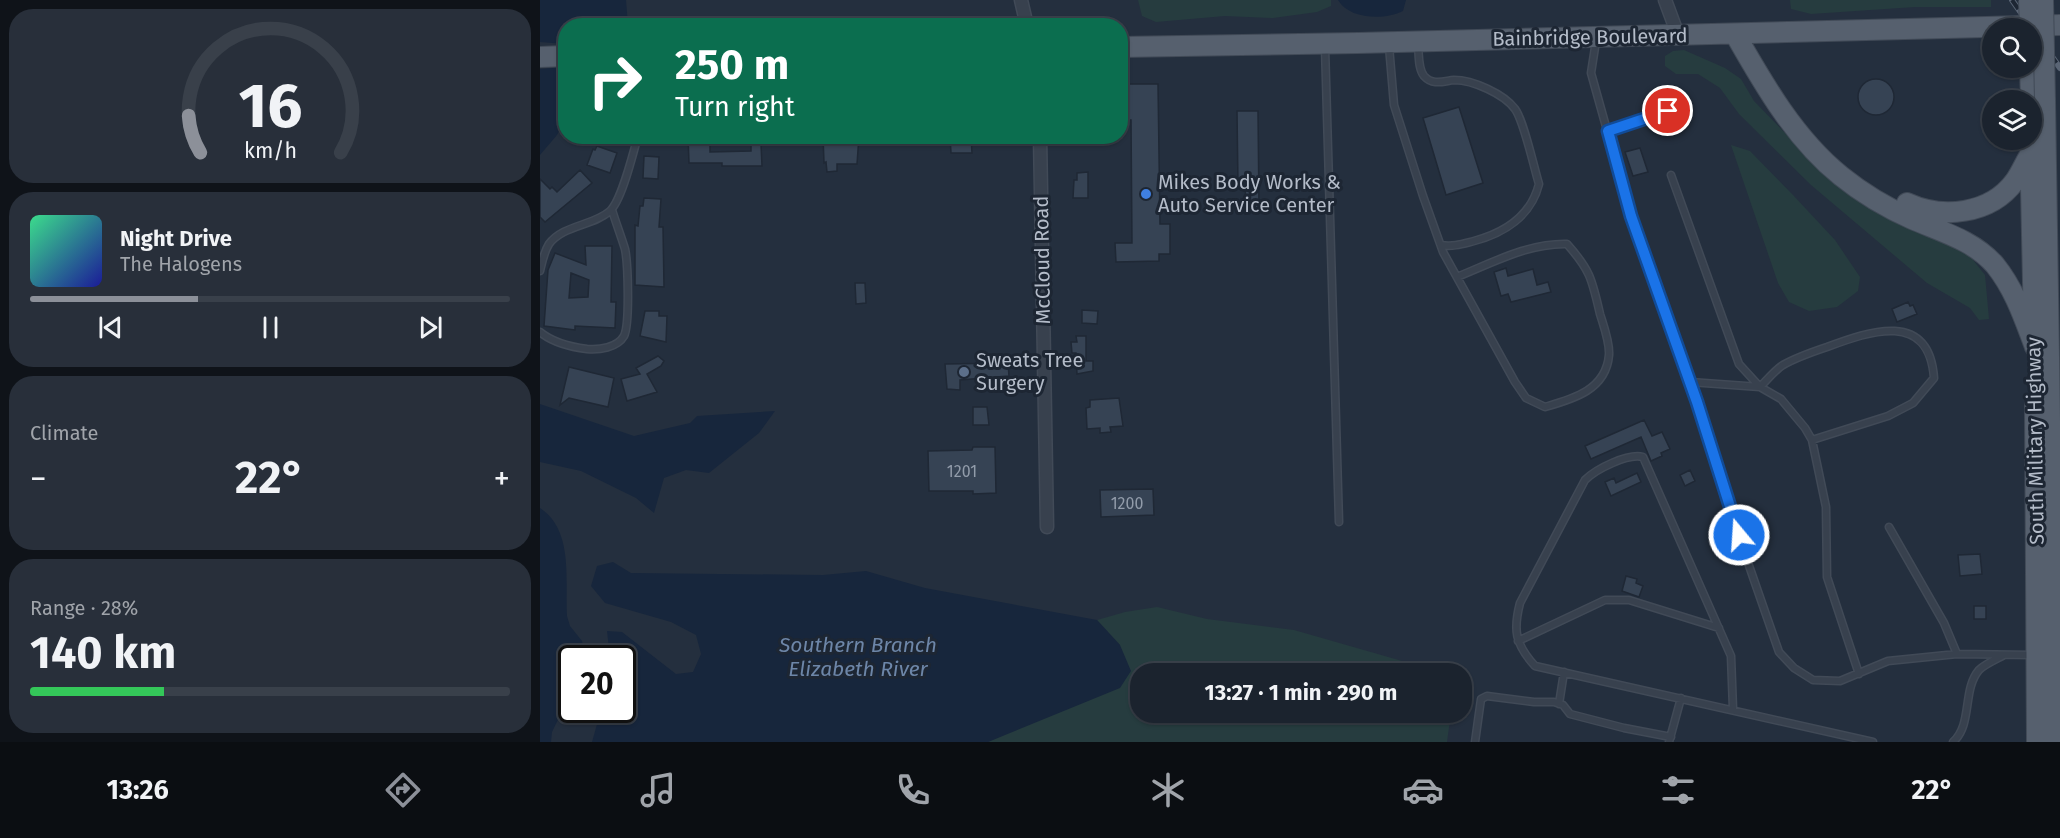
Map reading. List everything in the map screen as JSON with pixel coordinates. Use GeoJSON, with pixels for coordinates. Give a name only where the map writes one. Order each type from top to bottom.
{"type":"FeatureCollection","features":[{"type":"Feature","properties":{"kind":"main road"},"geometry":{"type":"LineString","coordinates":[[2029,0],[2030,18]]}},
{"type":"Feature","properties":{"kind":"main road"},"geometry":{"type":"LineString","coordinates":[[2038,0],[2060,30]]}},
{"type":"Feature","properties":{"kind":"main road","name":"South Military Highway"},"geometry":{"type":"LineString","coordinates":[[2036,90],[2043,0]]}},
{"type":"Feature","properties":{"kind":"main road","name":"Bainbridge Boulevard"},"geometry":{"type":"LineString","coordinates":[[1128,47],[1418,42],[2060,25]]}},
{"type":"Feature","properties":{"kind":"main road"},"geometry":{"type":"LineString","coordinates":[[1743,34],[1795,110],[1819,138],[1867,179],[1896,199],[1917,208],[1950,213],[1972,209],[1995,198],[2011,185],[2028,150]]}},
{"type":"Feature","properties":{"kind":"main road"},"geometry":{"type":"LineString","coordinates":[[1743,34],[1764,86],[1821,158],[1868,195],[1910,218],[1965,241],[1983,253],[1995,265],[2018,302],[2035,347]]}},
{"type":"Feature","properties":{"kind":"main road"},"geometry":{"type":"LineString","coordinates":[[540,57],[558,56]]}},
{"type":"Feature","properties":{"kind":"main road","name":"South Military Highway"},"geometry":{"type":"LineString","coordinates":[[2030,150],[2045,655],[2055,742]]}},
{"type":"Feature","properties":{"kind":"main road","name":"South Military Highway"},"geometry":{"type":"LineString","coordinates":[[2036,150],[2045,655],[2037,742]]}},
{"type":"Feature","properties":{"kind":"street"},"geometry":{"type":"LineString","coordinates":[[1021,0],[1026,18]]}},
{"type":"Feature","properties":{"kind":"street"},"geometry":{"type":"LineString","coordinates":[[1665,0],[1678,35]]}},
{"type":"Feature","properties":{"kind":"street","name":"McCloud Road"},"geometry":{"type":"LineString","coordinates":[[1040,144],[1047,527]]}},
{"type":"Feature","properties":{"kind":"lane"},"geometry":{"type":"LineString","coordinates":[[1596,37],[1591,73],[1631,216],[1690,382],[1779,652],[1794,668],[1813,680],[1840,681],[1888,661],[1957,654],[2045,655]]}},
{"type":"Feature","properties":{"kind":"lane"},"geometry":{"type":"LineString","coordinates":[[1389,42],[1394,105],[1441,245],[1457,277],[1515,382],[1526,398],[1545,407],[1580,397],[1596,383],[1607,366],[1609,353],[1591,277],[1583,262],[1566,244],[1554,244],[1521,252],[1457,277]]}},
{"type":"Feature","properties":{"kind":"lane"},"geometry":{"type":"LineString","coordinates":[[1418,42],[1420,69],[1423,76],[1430,81],[1438,83],[1454,80],[1472,83],[1497,94],[1516,110],[1539,184],[1536,197],[1526,211],[1507,228],[1490,237],[1453,247],[1441,245]]}},
{"type":"Feature","properties":{"kind":"lane"},"geometry":{"type":"LineString","coordinates":[[1325,44],[1339,522]]}},
{"type":"Feature","properties":{"kind":"lane"},"geometry":{"type":"LineString","coordinates":[[1608,131],[1688,104]]}},
{"type":"Feature","properties":{"kind":"lane"},"geometry":{"type":"LineString","coordinates":[[540,271],[550,243],[560,235],[597,220],[612,210],[636,144]]}},
{"type":"Feature","properties":{"kind":"lane"},"geometry":{"type":"LineString","coordinates":[[1671,175],[1739,364],[1760,387],[1781,399],[1812,440],[1826,507],[1827,577],[1859,674]]}},
{"type":"Feature","properties":{"kind":"lane"},"geometry":{"type":"LineString","coordinates":[[540,332],[546,338],[576,347],[597,350],[616,345],[624,336],[627,319],[626,251],[612,210]]}},
{"type":"Feature","properties":{"kind":"lane"},"geometry":{"type":"LineString","coordinates":[[1690,382],[1760,387],[1781,366],[1856,336],[1883,330],[1908,333],[1925,344],[1932,361],[1934,378],[1913,403],[1888,416],[1812,440]]}},
{"type":"Feature","properties":{"kind":"lane"},"geometry":{"type":"LineString","coordinates":[[1733,709],[1731,656],[1643,457],[1636,455],[1625,457],[1591,474],[1585,480],[1520,603],[1515,622],[1518,641],[1528,659],[1535,666],[1873,742]]}},
{"type":"Feature","properties":{"kind":"lane"},"geometry":{"type":"LineString","coordinates":[[1889,527],[1944,623],[1957,654]]}},
{"type":"Feature","properties":{"kind":"lane"},"geometry":{"type":"LineString","coordinates":[[1518,641],[1605,600],[1616,599],[1629,600],[1719,628]]}},
{"type":"Feature","properties":{"kind":"lane"},"geometry":{"type":"LineString","coordinates":[[1953,742],[1961,735],[1971,687],[1979,670],[2005,654]]}},
{"type":"Feature","properties":{"kind":"lane"},"geometry":{"type":"LineString","coordinates":[[1559,704],[1564,672]]}},
{"type":"Feature","properties":{"kind":"lane"},"geometry":{"type":"LineString","coordinates":[[1475,742],[1481,699],[1487,696],[1559,704],[1563,705],[1570,714],[1670,740],[1681,698]]}},
{"type":"Feature","properties":{"kind":"green space"},"geometry":{"type":"Polygon","coordinates":[[[1138,0],[1331,0],[1331,6],[1317,12],[1273,18],[1225,16],[1156,22],[1142,16],[1138,0]]]}},
{"type":"Feature","properties":{"kind":"green space"},"geometry":{"type":"Polygon","coordinates":[[[1790,0],[1991,0],[1991,7],[1915,7],[1811,14],[1791,9],[1790,0]]]}},
{"type":"Feature","properties":{"kind":"green space"},"geometry":{"type":"Polygon","coordinates":[[[1684,50],[1725,68],[1741,79],[1754,101],[1827,176],[1865,206],[1911,229],[1966,251],[1985,275],[1989,319],[1979,320],[1970,308],[1927,283],[1811,185],[1739,114],[1720,88],[1698,74],[1676,74],[1665,66],[1665,56],[1673,51],[1684,50]]]}},
{"type":"Feature","properties":{"kind":"green space"},"geometry":{"type":"Polygon","coordinates":[[[1731,145],[1750,151],[1793,195],[1835,240],[1860,277],[1858,291],[1837,307],[1809,311],[1789,302],[1778,283],[1731,145]]]}},
{"type":"Feature","properties":{"kind":"green space"},"geometry":{"type":"Polygon","coordinates":[[[1157,607],[1207,619],[1294,630],[1409,663],[1130,663],[1130,723],[1450,723],[1447,742],[988,742],[1005,734],[1120,645],[1097,620],[1125,612],[1157,607]]]}},
{"type":"Feature","properties":{"kind":"water"},"geometry":{"type":"Polygon","coordinates":[[[540,0],[626,0],[627,18],[558,18],[558,43],[540,42],[540,0]]]}},
{"type":"Feature","properties":{"kind":"water"},"geometry":{"type":"Polygon","coordinates":[[[1338,0],[1406,0],[1403,11],[1378,17],[1359,15],[1344,7],[1338,0]]]}},
{"type":"Feature","properties":{"kind":"water"},"geometry":{"type":"Polygon","coordinates":[[[558,68],[558,133],[540,155],[540,69],[558,68]]]}},
{"type":"Feature","properties":{"kind":"water"},"geometry":{"type":"Polygon","coordinates":[[[540,404],[634,436],[690,423],[697,416],[775,411],[759,433],[709,473],[686,470],[664,478],[654,513],[636,498],[581,471],[540,462],[540,404]]]}},
{"type":"Feature","properties":{"kind":"water"},"geometry":{"type":"Polygon","coordinates":[[[540,508],[551,518],[563,543],[567,572],[567,616],[570,626],[583,645],[558,645],[558,720],[552,732],[551,742],[540,742],[540,508]]]}},
{"type":"Feature","properties":{"kind":"water","name":"Southern Branch Elizabeth River"},"geometry":{"type":"Polygon","coordinates":[[[613,562],[631,573],[823,575],[866,571],[925,588],[1097,620],[1120,645],[1130,673],[1120,688],[988,742],[592,742],[597,723],[636,723],[636,645],[609,645],[607,631],[622,632],[676,674],[693,672],[701,654],[696,635],[671,622],[605,603],[591,586],[597,566],[613,562]]]}},
{"type":"Feature","properties":{"kind":"building"},"geometry":{"type":"Polygon","coordinates":[[[1876,79],[1889,84],[1894,97],[1889,110],[1876,115],[1863,110],[1858,97],[1863,84],[1876,79]]]}},
{"type":"Feature","properties":{"kind":"building","name":"Mikes Body Works & Auto Service Center"},"geometry":{"type":"Polygon","coordinates":[[[1128,84],[1158,84],[1160,224],[1170,224],[1170,254],[1159,254],[1159,261],[1116,262],[1115,243],[1132,243],[1131,120],[1128,120],[1128,84]]]}},
{"type":"Feature","properties":{"kind":"building"},"geometry":{"type":"Polygon","coordinates":[[[1459,107],[1483,183],[1446,195],[1423,118],[1459,107]]]}},
{"type":"Feature","properties":{"kind":"building"},"geometry":{"type":"Polygon","coordinates":[[[1237,111],[1258,111],[1259,208],[1246,208],[1245,185],[1238,185],[1237,111]]]}},
{"type":"Feature","properties":{"kind":"building"},"geometry":{"type":"Polygon","coordinates":[[[688,144],[710,144],[710,152],[751,151],[751,145],[761,144],[762,166],[689,163],[688,144]]]}},
{"type":"Feature","properties":{"kind":"building"},"geometry":{"type":"Polygon","coordinates":[[[823,144],[858,144],[857,164],[837,164],[837,171],[827,172],[826,162],[824,163],[823,144]]]}},
{"type":"Feature","properties":{"kind":"building"},"geometry":{"type":"Polygon","coordinates":[[[950,144],[971,144],[972,153],[951,153],[950,144]]]}},
{"type":"Feature","properties":{"kind":"building"},"geometry":{"type":"Polygon","coordinates":[[[597,146],[617,153],[610,173],[587,165],[593,149],[595,150],[597,146]]]}},
{"type":"Feature","properties":{"kind":"building"},"geometry":{"type":"Polygon","coordinates":[[[1640,148],[1648,172],[1633,176],[1625,152],[1640,148]]]}},
{"type":"Feature","properties":{"kind":"building"},"geometry":{"type":"Polygon","coordinates":[[[644,156],[659,157],[658,179],[643,178],[644,156]]]}},
{"type":"Feature","properties":{"kind":"building"},"geometry":{"type":"Polygon","coordinates":[[[580,170],[592,183],[545,222],[540,217],[540,179],[550,189],[552,187],[557,192],[580,170]]]}},
{"type":"Feature","properties":{"kind":"building"},"geometry":{"type":"Polygon","coordinates":[[[1088,172],[1088,198],[1073,198],[1074,180],[1077,180],[1077,173],[1088,172]]]}},
{"type":"Feature","properties":{"kind":"building"},"geometry":{"type":"Polygon","coordinates":[[[644,198],[661,199],[659,227],[663,227],[664,287],[635,285],[635,225],[638,226],[640,206],[643,206],[644,198]]]}},
{"type":"Feature","properties":{"kind":"building"},"geometry":{"type":"Polygon","coordinates":[[[585,246],[612,246],[611,302],[616,302],[615,328],[575,326],[575,330],[544,326],[548,270],[555,253],[586,265],[585,246]],[[571,273],[569,298],[588,297],[589,280],[571,273]]]}},
{"type":"Feature","properties":{"kind":"building"},"geometry":{"type":"Polygon","coordinates":[[[1506,268],[1508,276],[1533,269],[1537,285],[1548,282],[1551,292],[1511,302],[1508,294],[1501,296],[1494,272],[1506,268]]]}},
{"type":"Feature","properties":{"kind":"building"},"geometry":{"type":"Polygon","coordinates":[[[855,283],[865,283],[866,303],[856,304],[855,283]]]}},
{"type":"Feature","properties":{"kind":"building"},"geometry":{"type":"Polygon","coordinates":[[[1908,302],[1910,306],[1913,305],[1917,314],[1897,322],[1892,309],[1908,302]]]}},
{"type":"Feature","properties":{"kind":"building"},"geometry":{"type":"Polygon","coordinates":[[[1082,310],[1098,311],[1097,324],[1082,323],[1082,310]]]}},
{"type":"Feature","properties":{"kind":"building"},"geometry":{"type":"Polygon","coordinates":[[[645,311],[659,311],[659,316],[667,316],[666,342],[640,336],[645,311]]]}},
{"type":"Feature","properties":{"kind":"building"},"geometry":{"type":"Polygon","coordinates":[[[1076,336],[1086,336],[1086,361],[1093,361],[1093,371],[1077,374],[1076,353],[1072,353],[1071,342],[1077,342],[1076,336]]]}},
{"type":"Feature","properties":{"kind":"building"},"geometry":{"type":"Polygon","coordinates":[[[658,356],[664,361],[661,366],[647,374],[657,392],[627,401],[621,379],[640,374],[636,368],[658,356]]]}},
{"type":"Feature","properties":{"kind":"building"},"geometry":{"type":"Polygon","coordinates":[[[1008,363],[1009,376],[960,380],[960,390],[947,389],[945,364],[1008,363]]]}},
{"type":"Feature","properties":{"kind":"building"},"geometry":{"type":"Polygon","coordinates":[[[569,367],[614,378],[608,407],[569,398],[560,405],[569,367]]]}},
{"type":"Feature","properties":{"kind":"building"},"geometry":{"type":"Polygon","coordinates":[[[1119,398],[1123,426],[1110,427],[1111,432],[1100,433],[1100,428],[1087,429],[1086,408],[1090,407],[1090,400],[1119,398]]]}},
{"type":"Feature","properties":{"kind":"building"},"geometry":{"type":"Polygon","coordinates":[[[973,407],[987,407],[989,425],[973,425],[973,407]]]}},
{"type":"Feature","properties":{"kind":"building"},"geometry":{"type":"Polygon","coordinates":[[[1644,420],[1652,436],[1662,432],[1670,449],[1661,453],[1662,456],[1651,461],[1641,437],[1591,459],[1585,446],[1644,420]]]}},
{"type":"Feature","properties":{"kind":"building"},"geometry":{"type":"Polygon","coordinates":[[[973,447],[995,447],[996,493],[929,491],[928,451],[972,450],[973,447]]]}},
{"type":"Feature","properties":{"kind":"building"},"geometry":{"type":"Polygon","coordinates":[[[1690,470],[1695,481],[1685,486],[1680,475],[1690,470]]]}},
{"type":"Feature","properties":{"kind":"building"},"geometry":{"type":"Polygon","coordinates":[[[1637,473],[1641,482],[1611,496],[1605,482],[1614,478],[1616,483],[1637,473]]]}},
{"type":"Feature","properties":{"kind":"building"},"geometry":{"type":"Polygon","coordinates":[[[1153,489],[1154,515],[1101,517],[1100,490],[1153,489]]]}},
{"type":"Feature","properties":{"kind":"building"},"geometry":{"type":"Polygon","coordinates":[[[1980,554],[1982,574],[1960,576],[1958,555],[1980,554]]]}},
{"type":"Feature","properties":{"kind":"building"},"geometry":{"type":"Polygon","coordinates":[[[1626,576],[1637,579],[1636,583],[1643,586],[1639,597],[1622,591],[1626,576]]]}},
{"type":"Feature","properties":{"kind":"building"},"geometry":{"type":"Polygon","coordinates":[[[1974,606],[1986,606],[1986,619],[1974,619],[1974,606]]]}},
{"type":"Feature","properties":{"kind":"railway"},"geometry":{"type":"LineString","coordinates":[[2012,0],[2060,68]]}},
{"type":"Feature","properties":{"kind":"place","name":"Mikes Body Works & Auto Service Center"},"geometry":{"type":"Point","coordinates":[1146,194]}},
{"type":"Feature","properties":{"kind":"place","name":"Sweats Tree Surgery"},"geometry":{"type":"Point","coordinates":[964,372]}},
{"type":"Feature","properties":{"kind":"route"},"geometry":{"type":"LineString","coordinates":[[1668,111],[1608,131],[1631,216],[1697,402],[1739,535]]}}]}
